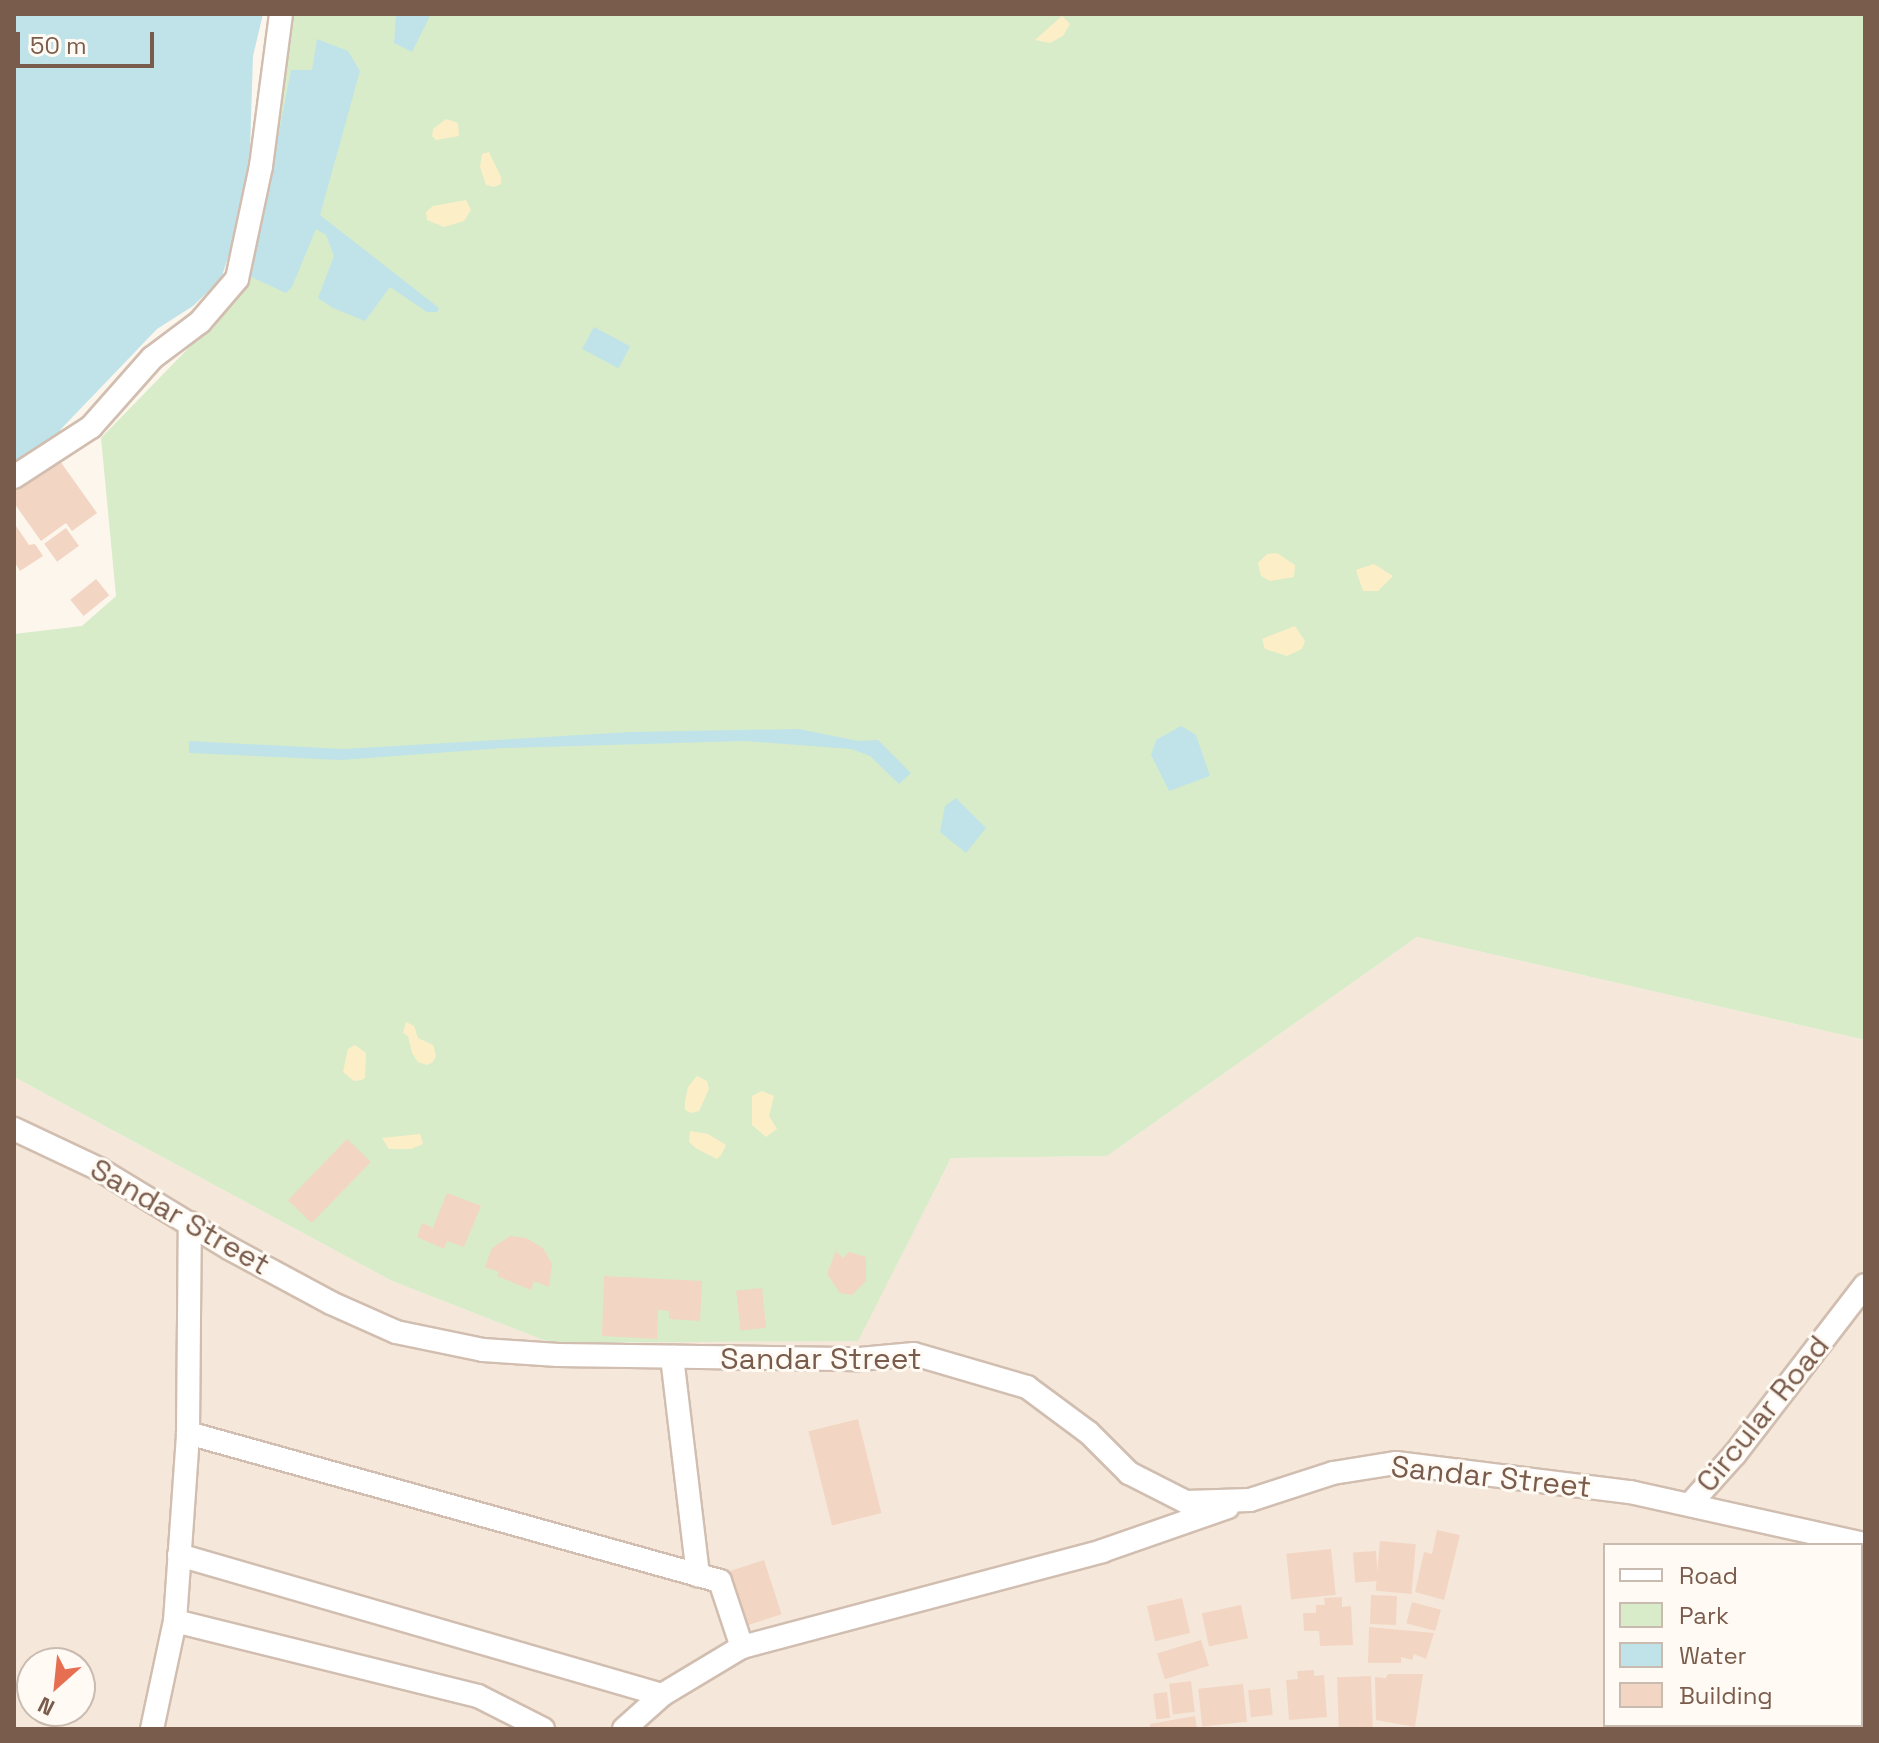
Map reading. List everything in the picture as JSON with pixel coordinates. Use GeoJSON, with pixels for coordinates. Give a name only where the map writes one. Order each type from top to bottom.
{"type":"FeatureCollection","features":[{"type":"Feature","properties":{"kind":"street"},"geometry":{"type":"LineString","coordinates":[[14,477],[91,427],[134,376],[200,322],[237,279],[261,166],[281,14]]}},
{"type":"Feature","properties":{"kind":"street","name":"Sandar Street"},"geometry":{"type":"LineString","coordinates":[[14,1129],[99,1169],[331,1303],[396,1332],[483,1350],[672,1357],[860,1359],[914,1354],[1027,1387],[1089,1433],[1129,1473],[1186,1502],[1250,1500],[1333,1473],[1396,1463],[1577,1484],[1691,1503],[1861,1543]]}},
{"type":"Feature","properties":{"kind":"street"},"geometry":{"type":"LineString","coordinates":[[152,1729],[175,1621],[188,1433],[190,1223]]}},
{"type":"Feature","properties":{"kind":"street","name":"Circular Road"},"geometry":{"type":"LineString","coordinates":[[1691,1503],[1735,1454],[1865,1285]]}},
{"type":"Feature","properties":{"kind":"street"},"geometry":{"type":"LineString","coordinates":[[672,1357],[698,1575]]}},
{"type":"Feature","properties":{"kind":"street"},"geometry":{"type":"LineString","coordinates":[[188,1433],[720,1581],[742,1647]]}},
{"type":"Feature","properties":{"kind":"street"},"geometry":{"type":"LineString","coordinates":[[624,1729],[662,1695],[742,1647],[1102,1551],[1250,1500]]}},
{"type":"Feature","properties":{"kind":"street"},"geometry":{"type":"LineString","coordinates":[[179,1555],[662,1695]]}},
{"type":"Feature","properties":{"kind":"street"},"geometry":{"type":"LineString","coordinates":[[175,1621],[478,1696],[543,1729]]}},
{"type":"Feature","properties":{"kind":"shaded area"},"geometry":{"type":"Polygon","coordinates":[[[1417,937],[1865,1040],[1865,1729],[14,1729],[14,1077],[392,1281],[551,1343],[857,1341],[951,1158],[1107,1156],[1417,937]]]}},
{"type":"Feature","properties":{"kind":"green space"},"geometry":{"type":"Polygon","coordinates":[[[294,14],[1865,14],[1865,1040],[1417,937],[1107,1156],[951,1158],[858,1341],[551,1343],[392,1281],[14,1077],[14,634],[82,626],[116,596],[101,438],[243,292],[294,14]]]}},
{"type":"Feature","properties":{"kind":"sand"},"geometry":{"type":"Polygon","coordinates":[[[1062,16],[1070,24],[1063,36],[1050,43],[1035,40],[1062,16]]]}},
{"type":"Feature","properties":{"kind":"sand"},"geometry":{"type":"Polygon","coordinates":[[[446,119],[458,123],[459,136],[436,140],[432,136],[433,129],[446,119]]]}},
{"type":"Feature","properties":{"kind":"sand"},"geometry":{"type":"Polygon","coordinates":[[[489,152],[501,177],[501,184],[494,187],[486,185],[480,167],[482,154],[489,152]]]}},
{"type":"Feature","properties":{"kind":"sand"},"geometry":{"type":"Polygon","coordinates":[[[466,200],[471,210],[464,221],[444,227],[427,220],[426,212],[433,206],[466,200]]]}},
{"type":"Feature","properties":{"kind":"sand"},"geometry":{"type":"Polygon","coordinates":[[[1277,553],[1295,565],[1294,577],[1270,581],[1261,576],[1258,563],[1267,554],[1277,553]]]}},
{"type":"Feature","properties":{"kind":"sand"},"geometry":{"type":"Polygon","coordinates":[[[1374,564],[1393,576],[1378,591],[1363,591],[1356,570],[1374,564]]]}},
{"type":"Feature","properties":{"kind":"sand"},"geometry":{"type":"Polygon","coordinates":[[[1295,626],[1305,641],[1302,649],[1287,656],[1265,649],[1262,639],[1295,626]]]}},
{"type":"Feature","properties":{"kind":"sand"},"geometry":{"type":"Polygon","coordinates":[[[406,1022],[414,1026],[418,1038],[433,1045],[436,1056],[433,1062],[427,1065],[418,1062],[408,1036],[403,1033],[406,1022]]]}},
{"type":"Feature","properties":{"kind":"sand"},"geometry":{"type":"Polygon","coordinates":[[[355,1045],[366,1053],[365,1078],[354,1081],[343,1072],[348,1049],[355,1045]]]}},
{"type":"Feature","properties":{"kind":"sand"},"geometry":{"type":"Polygon","coordinates":[[[697,1076],[707,1081],[709,1089],[699,1111],[691,1113],[685,1110],[685,1102],[688,1087],[697,1076]]]}},
{"type":"Feature","properties":{"kind":"sand"},"geometry":{"type":"Polygon","coordinates":[[[762,1091],[774,1096],[769,1116],[777,1129],[766,1137],[752,1125],[752,1096],[762,1091]]]}},
{"type":"Feature","properties":{"kind":"sand"},"geometry":{"type":"Polygon","coordinates":[[[690,1131],[708,1134],[726,1145],[721,1155],[717,1159],[697,1149],[689,1142],[690,1131]]]}},
{"type":"Feature","properties":{"kind":"sand"},"geometry":{"type":"Polygon","coordinates":[[[420,1134],[423,1144],[411,1149],[389,1149],[382,1138],[420,1134]]]}},
{"type":"Feature","properties":{"kind":"water"},"geometry":{"type":"Polygon","coordinates":[[[14,14],[263,14],[253,56],[250,149],[239,223],[221,279],[193,306],[157,329],[61,429],[52,448],[14,476],[14,14]]]}},
{"type":"Feature","properties":{"kind":"water"},"geometry":{"type":"Polygon","coordinates":[[[396,14],[431,14],[412,52],[394,43],[396,14]]]}},
{"type":"Feature","properties":{"kind":"water"},"geometry":{"type":"Polygon","coordinates":[[[317,39],[348,51],[360,71],[320,215],[439,308],[437,312],[427,312],[390,287],[365,321],[318,298],[334,256],[326,235],[316,229],[292,287],[286,293],[251,277],[291,70],[312,70],[317,39]]]}},
{"type":"Feature","properties":{"kind":"water"},"geometry":{"type":"Polygon","coordinates":[[[594,327],[630,346],[618,368],[582,349],[594,327]]]}},
{"type":"Feature","properties":{"kind":"water"},"geometry":{"type":"Polygon","coordinates":[[[1181,726],[1196,735],[1210,776],[1169,791],[1151,755],[1156,740],[1181,726]]]}},
{"type":"Feature","properties":{"kind":"water"},"geometry":{"type":"Polygon","coordinates":[[[799,729],[858,741],[878,740],[911,773],[899,784],[870,756],[851,749],[744,741],[504,748],[341,760],[189,753],[189,741],[344,749],[630,732],[799,729]]]}},
{"type":"Feature","properties":{"kind":"water"},"geometry":{"type":"Polygon","coordinates":[[[956,798],[986,828],[966,853],[940,832],[945,806],[956,798]]]}},
{"type":"Feature","properties":{"kind":"building"},"geometry":{"type":"Polygon","coordinates":[[[55,454],[97,513],[72,531],[66,523],[41,541],[14,503],[14,483],[55,454]]]}},
{"type":"Feature","properties":{"kind":"building"},"geometry":{"type":"Polygon","coordinates":[[[14,523],[29,545],[35,544],[43,556],[20,571],[14,561],[14,523]]]}},
{"type":"Feature","properties":{"kind":"building"},"geometry":{"type":"Polygon","coordinates":[[[66,528],[79,546],[57,562],[44,544],[66,528]]]}},
{"type":"Feature","properties":{"kind":"building"},"geometry":{"type":"Polygon","coordinates":[[[96,579],[109,595],[84,616],[70,600],[96,579]]]}},
{"type":"Feature","properties":{"kind":"building"},"geometry":{"type":"Polygon","coordinates":[[[347,1139],[371,1162],[312,1223],[288,1200],[347,1139]]]}},
{"type":"Feature","properties":{"kind":"building"},"geometry":{"type":"Polygon","coordinates":[[[447,1193],[481,1206],[464,1247],[447,1241],[444,1249],[417,1237],[422,1223],[433,1228],[447,1193]]]}},
{"type":"Feature","properties":{"kind":"building"},"geometry":{"type":"Polygon","coordinates":[[[510,1236],[526,1238],[543,1248],[552,1264],[549,1287],[534,1281],[531,1290],[497,1276],[499,1272],[485,1267],[492,1248],[510,1236]]]}},
{"type":"Feature","properties":{"kind":"building"},"geometry":{"type":"Polygon","coordinates":[[[836,1251],[843,1258],[849,1252],[866,1257],[866,1281],[852,1295],[840,1293],[827,1274],[836,1251]]]}},
{"type":"Feature","properties":{"kind":"building"},"geometry":{"type":"Polygon","coordinates":[[[604,1276],[702,1281],[700,1321],[669,1319],[669,1311],[658,1310],[657,1339],[602,1336],[604,1276]]]}},
{"type":"Feature","properties":{"kind":"building"},"geometry":{"type":"Polygon","coordinates":[[[762,1288],[766,1328],[740,1330],[736,1291],[762,1288]]]}},
{"type":"Feature","properties":{"kind":"building"},"geometry":{"type":"Polygon","coordinates":[[[858,1419],[881,1513],[832,1525],[809,1431],[858,1419]]]}},
{"type":"Feature","properties":{"kind":"building"},"geometry":{"type":"Polygon","coordinates":[[[1437,1530],[1460,1535],[1444,1600],[1415,1592],[1424,1552],[1432,1554],[1437,1530]]]}},
{"type":"Feature","properties":{"kind":"building"},"geometry":{"type":"Polygon","coordinates":[[[1380,1541],[1416,1544],[1412,1594],[1376,1591],[1380,1541]]]}},
{"type":"Feature","properties":{"kind":"building"},"geometry":{"type":"Polygon","coordinates":[[[1331,1549],[1336,1595],[1291,1599],[1286,1554],[1331,1549]]]}},
{"type":"Feature","properties":{"kind":"building"},"geometry":{"type":"Polygon","coordinates":[[[1376,1551],[1378,1581],[1355,1583],[1353,1553],[1376,1551]]]}},
{"type":"Feature","properties":{"kind":"building"},"geometry":{"type":"Polygon","coordinates":[[[764,1560],[782,1614],[745,1626],[727,1572],[764,1560]]]}},
{"type":"Feature","properties":{"kind":"building"},"geometry":{"type":"Polygon","coordinates":[[[1371,1595],[1397,1596],[1396,1625],[1370,1624],[1371,1595]]]}},
{"type":"Feature","properties":{"kind":"building"},"geometry":{"type":"Polygon","coordinates":[[[1342,1597],[1342,1607],[1351,1606],[1353,1645],[1320,1646],[1319,1631],[1304,1631],[1303,1613],[1316,1613],[1316,1605],[1325,1605],[1324,1598],[1342,1597]]]}},
{"type":"Feature","properties":{"kind":"building"},"geometry":{"type":"Polygon","coordinates":[[[1182,1598],[1190,1633],[1155,1641],[1147,1606],[1182,1598]]]}},
{"type":"Feature","properties":{"kind":"building"},"geometry":{"type":"Polygon","coordinates":[[[1412,1602],[1441,1610],[1435,1631],[1406,1623],[1412,1602]]]}},
{"type":"Feature","properties":{"kind":"building"},"geometry":{"type":"Polygon","coordinates":[[[1241,1605],[1248,1638],[1209,1647],[1202,1613],[1241,1605]]]}},
{"type":"Feature","properties":{"kind":"building"},"geometry":{"type":"Polygon","coordinates":[[[1369,1627],[1434,1633],[1426,1659],[1414,1654],[1412,1660],[1401,1657],[1401,1663],[1368,1663],[1369,1627]]]}},
{"type":"Feature","properties":{"kind":"building"},"geometry":{"type":"Polygon","coordinates":[[[1201,1640],[1209,1666],[1165,1679],[1157,1653],[1201,1640]]]}},
{"type":"Feature","properties":{"kind":"building"},"geometry":{"type":"Polygon","coordinates":[[[1314,1670],[1314,1676],[1324,1675],[1327,1717],[1289,1720],[1286,1680],[1298,1679],[1297,1671],[1314,1670]]]}},
{"type":"Feature","properties":{"kind":"building"},"geometry":{"type":"Polygon","coordinates":[[[1388,1674],[1423,1674],[1415,1727],[1376,1720],[1375,1677],[1386,1678],[1388,1674]]]}},
{"type":"Feature","properties":{"kind":"building"},"geometry":{"type":"Polygon","coordinates":[[[1371,1676],[1373,1729],[1339,1729],[1337,1677],[1371,1676]]]}},
{"type":"Feature","properties":{"kind":"building"},"geometry":{"type":"Polygon","coordinates":[[[1191,1681],[1195,1712],[1173,1714],[1169,1684],[1191,1681]]]}},
{"type":"Feature","properties":{"kind":"building"},"geometry":{"type":"Polygon","coordinates":[[[1243,1684],[1247,1722],[1202,1726],[1198,1689],[1243,1684]]]}},
{"type":"Feature","properties":{"kind":"building"},"geometry":{"type":"Polygon","coordinates":[[[1270,1688],[1273,1715],[1251,1717],[1248,1690],[1270,1688]]]}},
{"type":"Feature","properties":{"kind":"building"},"geometry":{"type":"Polygon","coordinates":[[[1167,1692],[1170,1718],[1156,1720],[1153,1694],[1167,1692]]]}},
{"type":"Feature","properties":{"kind":"building"},"geometry":{"type":"Polygon","coordinates":[[[1195,1716],[1197,1729],[1150,1729],[1150,1724],[1195,1716]]]}}]}
